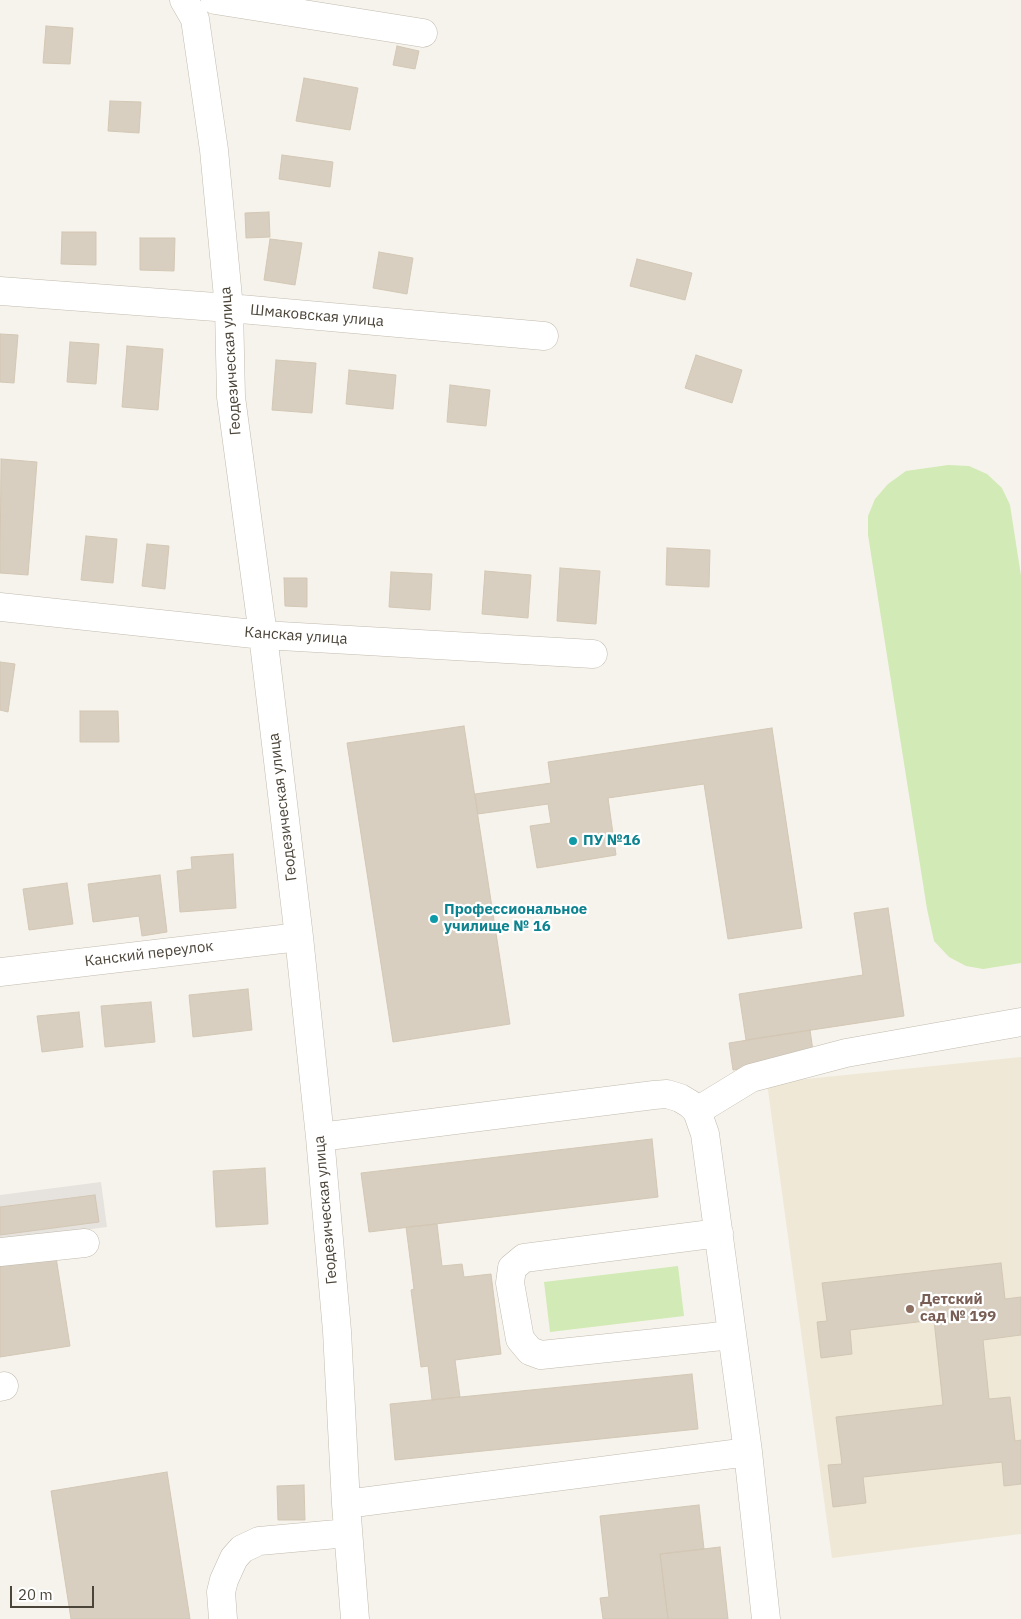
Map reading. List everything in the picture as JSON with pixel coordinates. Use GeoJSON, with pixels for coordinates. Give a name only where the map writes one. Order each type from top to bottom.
{"type":"FeatureCollection","features":[{"type":"Feature","properties":{"kind":"street","name":"Геодезическая улица"},"geometry":{"type":"LineString","coordinates":[[186,0],[195,19],[214,150],[229,308],[231,397],[263,635],[299,936],[320,1137],[337,1331],[346,1504],[355,1619]]}},
{"type":"Feature","properties":{"kind":"street"},"geometry":{"type":"LineString","coordinates":[[215,0],[423,33]]}},
{"type":"Feature","properties":{"kind":"street","name":"Шмаковская улица"},"geometry":{"type":"LineString","coordinates":[[0,291],[229,308],[544,336]]}},
{"type":"Feature","properties":{"kind":"street","name":"Канская улица"},"geometry":{"type":"LineString","coordinates":[[0,607],[263,635],[593,654]]}},
{"type":"Feature","properties":{"kind":"street","name":"Канский переулок"},"geometry":{"type":"LineString","coordinates":[[0,972],[299,936]]}},
{"type":"Feature","properties":{"kind":"street"},"geometry":{"type":"LineString","coordinates":[[697,1111],[751,1078],[846,1053],[1021,1022]]}},
{"type":"Feature","properties":{"kind":"street"},"geometry":{"type":"LineString","coordinates":[[320,1137],[667,1094],[680,1098],[697,1111],[705,1134],[719,1233],[748,1452],[766,1619]]}},
{"type":"Feature","properties":{"kind":"street"},"geometry":{"type":"LineString","coordinates":[[719,1233],[524,1258],[512,1268],[510,1283],[520,1339],[530,1351],[541,1355],[732,1335]]}},
{"type":"Feature","properties":{"kind":"street"},"geometry":{"type":"LineString","coordinates":[[0,1252],[85,1243]]}},
{"type":"Feature","properties":{"kind":"street"},"geometry":{"type":"LineString","coordinates":[[346,1504],[748,1452]]}},
{"type":"Feature","properties":{"kind":"street"},"geometry":{"type":"LineString","coordinates":[[223,1619],[222,1592],[224,1580],[234,1558],[242,1549],[259,1541],[348,1532]]}},
{"type":"Feature","properties":{"kind":"shaded area","name":"Детский сад № 199"},"geometry":{"type":"Polygon","coordinates":[[[1021,1057],[1021,1534],[832,1558],[767,1083],[1021,1057]]]}},
{"type":"Feature","properties":{"kind":"shaded area"},"geometry":{"type":"Polygon","coordinates":[[[101,1182],[107,1227],[0,1241],[0,1195],[101,1182]]]}},
{"type":"Feature","properties":{"kind":"green space"},"geometry":{"type":"Polygon","coordinates":[[[948,465],[969,466],[987,474],[1002,488],[1010,505],[1021,576],[1021,963],[983,969],[966,966],[949,957],[934,941],[927,909],[868,535],[868,516],[875,499],[888,484],[906,471],[948,465]]]}},
{"type":"Feature","properties":{"kind":"green space"},"geometry":{"type":"Polygon","coordinates":[[[678,1266],[684,1316],[550,1332],[544,1282],[678,1266]]]}},
{"type":"Feature","properties":{"kind":"building"},"geometry":{"type":"Polygon","coordinates":[[[46,26],[73,28],[70,64],[43,63],[46,26]]]}},
{"type":"Feature","properties":{"kind":"building"},"geometry":{"type":"Polygon","coordinates":[[[397,46],[419,51],[415,69],[393,65],[397,46]]]}},
{"type":"Feature","properties":{"kind":"building"},"geometry":{"type":"Polygon","coordinates":[[[304,78],[358,88],[350,130],[296,121],[304,78]]]}},
{"type":"Feature","properties":{"kind":"building"},"geometry":{"type":"Polygon","coordinates":[[[110,101],[141,102],[139,133],[108,131],[110,101]]]}},
{"type":"Feature","properties":{"kind":"building"},"geometry":{"type":"Polygon","coordinates":[[[282,155],[333,162],[330,187],[279,179],[282,155]]]}},
{"type":"Feature","properties":{"kind":"building"},"geometry":{"type":"Polygon","coordinates":[[[269,212],[270,237],[246,238],[245,213],[269,212]]]}},
{"type":"Feature","properties":{"kind":"building"},"geometry":{"type":"Polygon","coordinates":[[[62,232],[96,232],[96,265],[61,264],[62,232]]]}},
{"type":"Feature","properties":{"kind":"building"},"geometry":{"type":"Polygon","coordinates":[[[140,238],[175,238],[174,271],[140,270],[140,238]]]}},
{"type":"Feature","properties":{"kind":"building"},"geometry":{"type":"Polygon","coordinates":[[[270,239],[302,243],[295,285],[264,280],[270,239]]]}},
{"type":"Feature","properties":{"kind":"building"},"geometry":{"type":"Polygon","coordinates":[[[379,252],[413,258],[407,294],[373,288],[379,252]]]}},
{"type":"Feature","properties":{"kind":"building"},"geometry":{"type":"Polygon","coordinates":[[[637,259],[692,273],[685,300],[630,286],[637,259]]]}},
{"type":"Feature","properties":{"kind":"building"},"geometry":{"type":"Polygon","coordinates":[[[0,334],[18,335],[14,383],[0,382],[0,334]]]}},
{"type":"Feature","properties":{"kind":"building"},"geometry":{"type":"Polygon","coordinates":[[[70,342],[99,344],[96,384],[67,382],[70,342]]]}},
{"type":"Feature","properties":{"kind":"building"},"geometry":{"type":"Polygon","coordinates":[[[127,346],[163,349],[158,410],[122,407],[127,346]]]}},
{"type":"Feature","properties":{"kind":"building"},"geometry":{"type":"Polygon","coordinates":[[[696,355],[742,370],[732,403],[685,388],[696,355]]]}},
{"type":"Feature","properties":{"kind":"building"},"geometry":{"type":"Polygon","coordinates":[[[276,360],[316,363],[312,413],[272,410],[276,360]]]}},
{"type":"Feature","properties":{"kind":"building"},"geometry":{"type":"Polygon","coordinates":[[[349,370],[396,375],[393,409],[346,404],[349,370]]]}},
{"type":"Feature","properties":{"kind":"building"},"geometry":{"type":"Polygon","coordinates":[[[450,385],[490,390],[486,426],[447,422],[450,385]]]}},
{"type":"Feature","properties":{"kind":"building"},"geometry":{"type":"Polygon","coordinates":[[[1,459],[37,462],[28,575],[0,573],[1,459]]]}},
{"type":"Feature","properties":{"kind":"building"},"geometry":{"type":"Polygon","coordinates":[[[86,536],[117,539],[113,583],[81,580],[86,536]]]}},
{"type":"Feature","properties":{"kind":"building"},"geometry":{"type":"Polygon","coordinates":[[[147,544],[169,546],[165,589],[142,586],[147,544]]]}},
{"type":"Feature","properties":{"kind":"building"},"geometry":{"type":"Polygon","coordinates":[[[667,548],[710,550],[709,587],[666,585],[667,548]]]}},
{"type":"Feature","properties":{"kind":"building"},"geometry":{"type":"Polygon","coordinates":[[[560,568],[600,571],[596,624],[557,621],[560,568]]]}},
{"type":"Feature","properties":{"kind":"building"},"geometry":{"type":"Polygon","coordinates":[[[485,571],[531,575],[528,618],[482,614],[485,571]]]}},
{"type":"Feature","properties":{"kind":"building"},"geometry":{"type":"Polygon","coordinates":[[[391,572],[432,574],[430,610],[389,607],[391,572]]]}},
{"type":"Feature","properties":{"kind":"building"},"geometry":{"type":"Polygon","coordinates":[[[284,578],[307,578],[307,607],[285,606],[284,578]]]}},
{"type":"Feature","properties":{"kind":"building"},"geometry":{"type":"Polygon","coordinates":[[[0,662],[15,664],[8,712],[0,710],[0,662]]]}},
{"type":"Feature","properties":{"kind":"building"},"geometry":{"type":"Polygon","coordinates":[[[80,711],[118,711],[119,742],[80,742],[80,711]]]}},
{"type":"Feature","properties":{"kind":"building","name":"Профессиональное училище № 16"},"geometry":{"type":"Polygon","coordinates":[[[464,726],[510,1024],[393,1042],[347,743],[464,726]]]}},
{"type":"Feature","properties":{"kind":"building","name":"ПУ №16"},"geometry":{"type":"Polygon","coordinates":[[[772,728],[802,928],[728,939],[704,784],[608,798],[616,855],[537,868],[530,826],[551,823],[548,804],[478,814],[475,794],[551,783],[548,762],[772,728]]]}},
{"type":"Feature","properties":{"kind":"building"},"geometry":{"type":"Polygon","coordinates":[[[233,854],[236,908],[180,912],[177,871],[192,869],[191,857],[233,854]]]}},
{"type":"Feature","properties":{"kind":"building"},"geometry":{"type":"Polygon","coordinates":[[[160,875],[167,932],[142,936],[139,916],[93,922],[88,884],[160,875]]]}},
{"type":"Feature","properties":{"kind":"building"},"geometry":{"type":"Polygon","coordinates":[[[67,883],[73,924],[29,930],[23,889],[67,883]]]}},
{"type":"Feature","properties":{"kind":"building"},"geometry":{"type":"Polygon","coordinates":[[[888,908],[904,1016],[746,1040],[739,994],[863,975],[854,913],[888,908]]]}},
{"type":"Feature","properties":{"kind":"building"},"geometry":{"type":"Polygon","coordinates":[[[248,989],[252,1030],[193,1037],[189,995],[248,989]]]}},
{"type":"Feature","properties":{"kind":"building"},"geometry":{"type":"Polygon","coordinates":[[[151,1002],[155,1042],[105,1047],[101,1006],[151,1002]]]}},
{"type":"Feature","properties":{"kind":"building"},"geometry":{"type":"Polygon","coordinates":[[[79,1012],[83,1047],[42,1052],[37,1016],[79,1012]]]}},
{"type":"Feature","properties":{"kind":"building"},"geometry":{"type":"Polygon","coordinates":[[[810,1030],[814,1058],[733,1070],[729,1043],[810,1030]]]}},
{"type":"Feature","properties":{"kind":"building"},"geometry":{"type":"Polygon","coordinates":[[[652,1139],[658,1197],[369,1232],[361,1173],[652,1139]]]}},
{"type":"Feature","properties":{"kind":"building"},"geometry":{"type":"Polygon","coordinates":[[[265,1168],[268,1224],[216,1227],[213,1171],[265,1168]]]}},
{"type":"Feature","properties":{"kind":"building"},"geometry":{"type":"Polygon","coordinates":[[[95,1195],[99,1222],[0,1235],[0,1207],[95,1195]]]}},
{"type":"Feature","properties":{"kind":"building"},"geometry":{"type":"Polygon","coordinates":[[[437,1224],[442,1266],[462,1264],[464,1277],[491,1274],[501,1354],[455,1360],[460,1397],[432,1400],[428,1366],[421,1367],[411,1290],[414,1289],[406,1227],[437,1224]]]}},
{"type":"Feature","properties":{"kind":"building"},"geometry":{"type":"Polygon","coordinates":[[[56,1257],[70,1346],[0,1357],[0,1265],[56,1257]]]}},
{"type":"Feature","properties":{"kind":"building"},"geometry":{"type":"Polygon","coordinates":[[[1001,1263],[1005,1299],[1021,1297],[1021,1335],[983,1340],[989,1399],[1010,1397],[1015,1441],[1021,1440],[1021,1484],[1004,1486],[1002,1462],[863,1477],[866,1503],[833,1507],[828,1465],[842,1464],[836,1417],[943,1405],[934,1320],[850,1330],[852,1354],[821,1358],[817,1322],[827,1321],[822,1283],[1001,1263]]]}},
{"type":"Feature","properties":{"kind":"building"},"geometry":{"type":"Polygon","coordinates":[[[692,1374],[698,1429],[395,1460],[390,1404],[692,1374]]]}},
{"type":"Feature","properties":{"kind":"building"},"geometry":{"type":"Polygon","coordinates":[[[167,1472],[190,1619],[71,1619],[51,1491],[167,1472]]]}},
{"type":"Feature","properties":{"kind":"building"},"geometry":{"type":"Polygon","coordinates":[[[304,1485],[305,1520],[278,1520],[277,1486],[304,1485]]]}},
{"type":"Feature","properties":{"kind":"building"},"geometry":{"type":"Polygon","coordinates":[[[699,1505],[704,1549],[660,1554],[668,1619],[603,1619],[600,1598],[609,1597],[600,1516],[699,1505]]]}},
{"type":"Feature","properties":{"kind":"building"},"geometry":{"type":"Polygon","coordinates":[[[720,1547],[728,1619],[668,1619],[660,1554],[720,1547]]]}},
{"type":"Feature","properties":{"kind":"place","name":"ПУ №16"},"geometry":{"type":"Point","coordinates":[573,841]}},
{"type":"Feature","properties":{"kind":"place","name":"Профессиональное училище № 16"},"geometry":{"type":"Point","coordinates":[434,919]}},
{"type":"Feature","properties":{"kind":"place","name":"Детский сад № 199"},"geometry":{"type":"Point","coordinates":[910,1309]}}]}
